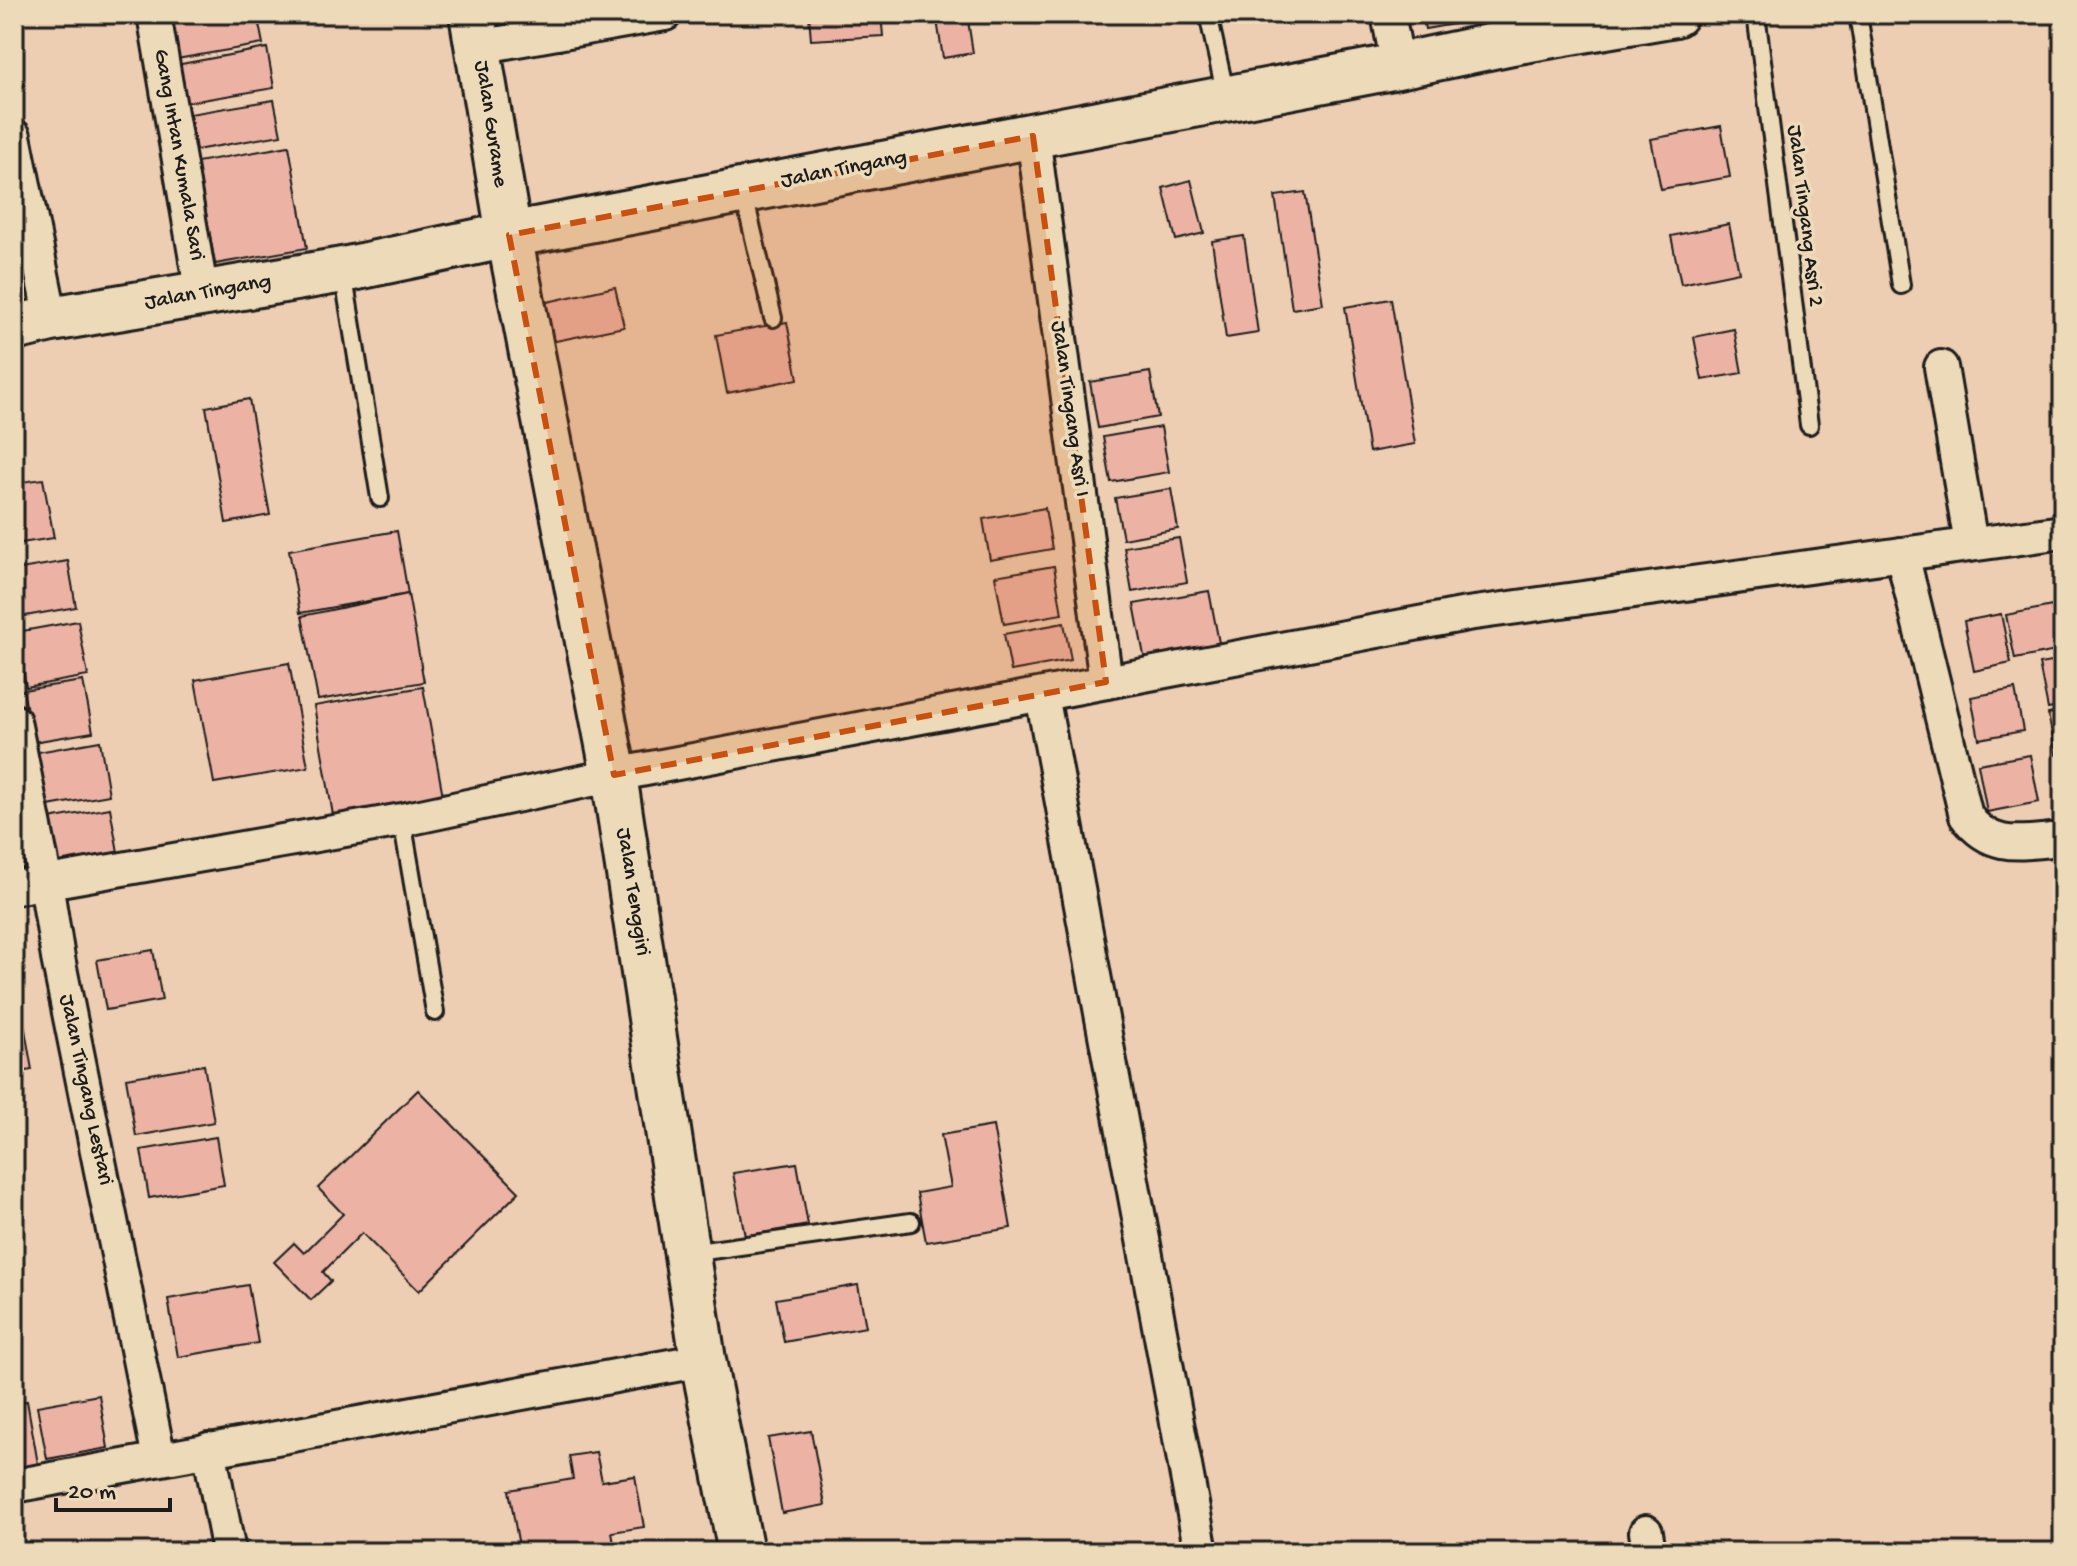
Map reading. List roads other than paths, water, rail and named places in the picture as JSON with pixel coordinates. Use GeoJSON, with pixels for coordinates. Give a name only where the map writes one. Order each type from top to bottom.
{"type":"FeatureCollection","features":[{"type":"Feature","properties":{"kind":"main road","name":"Jalan Tingang"},"geometry":{"type":"LineString","coordinates":[[33,324],[343,270],[509,235],[1512,42],[1675,14]]}},
{"type":"Feature","properties":{"kind":"main road","name":"Jalan Gurame"},"geometry":{"type":"LineString","coordinates":[[475,30],[509,235]]}},
{"type":"Feature","properties":{"kind":"main road","name":"Jalan Tenggiri"},"geometry":{"type":"LineString","coordinates":[[509,235],[614,775],[703,1360],[741,1552]]}},
{"type":"Feature","properties":{"kind":"street","name":"Gang Intan Kumala Sari"},"geometry":{"type":"LineString","coordinates":[[154,14],[202,295]]}},
{"type":"Feature","properties":{"kind":"street"},"geometry":{"type":"LineString","coordinates":[[475,30],[665,14]]}},
{"type":"Feature","properties":{"kind":"street"},"geometry":{"type":"LineString","coordinates":[[1388,14],[1398,66]]}},
{"type":"Feature","properties":{"kind":"street"},"geometry":{"type":"LineString","coordinates":[[14,136],[33,324]]}},
{"type":"Feature","properties":{"kind":"street","name":"Jalan Tingang Asri I"},"geometry":{"type":"LineString","coordinates":[[1033,136],[1106,682]]}},
{"type":"Feature","properties":{"kind":"street"},"geometry":{"type":"LineString","coordinates":[[1941,367],[1971,544]]}},
{"type":"Feature","properties":{"kind":"street"},"geometry":{"type":"LineString","coordinates":[[14,888],[402,820],[614,775],[1467,614],[2063,532]]}},
{"type":"Feature","properties":{"kind":"street"},"geometry":{"type":"LineString","coordinates":[[1902,554],[1966,816],[1977,831],[1999,842],[2063,839]]}},
{"type":"Feature","properties":{"kind":"street"},"geometry":{"type":"LineString","coordinates":[[1042,695],[1201,1552]]}},
{"type":"Feature","properties":{"kind":"street","name":"Jalan Tingang Lestari"},"geometry":{"type":"LineString","coordinates":[[14,721],[58,958],[159,1458]]}},
{"type":"Feature","properties":{"kind":"street"},"geometry":{"type":"LineString","coordinates":[[14,1486],[703,1360]]}},
{"type":"Feature","properties":{"kind":"street"},"geometry":{"type":"LineString","coordinates":[[209,1449],[229,1552]]}},
{"type":"Feature","properties":{"kind":"lane"},"geometry":{"type":"LineString","coordinates":[[1208,14],[1226,98]]}},
{"type":"Feature","properties":{"kind":"lane","name":"Jalan Tingang Asri 2"},"geometry":{"type":"LineString","coordinates":[[1756,14],[1809,425]]}},
{"type":"Feature","properties":{"kind":"lane"},"geometry":{"type":"LineString","coordinates":[[1858,14],[1901,285]]}},
{"type":"Feature","properties":{"kind":"lane"},"geometry":{"type":"LineString","coordinates":[[743,190],[773,318]]}},
{"type":"Feature","properties":{"kind":"lane"},"geometry":{"type":"LineString","coordinates":[[343,270],[380,498]]}},
{"type":"Feature","properties":{"kind":"lane"},"geometry":{"type":"LineString","coordinates":[[402,820],[435,1012]]}},
{"type":"Feature","properties":{"kind":"lane"},"geometry":{"type":"LineString","coordinates":[[688,1253],[911,1222]]}}]}
